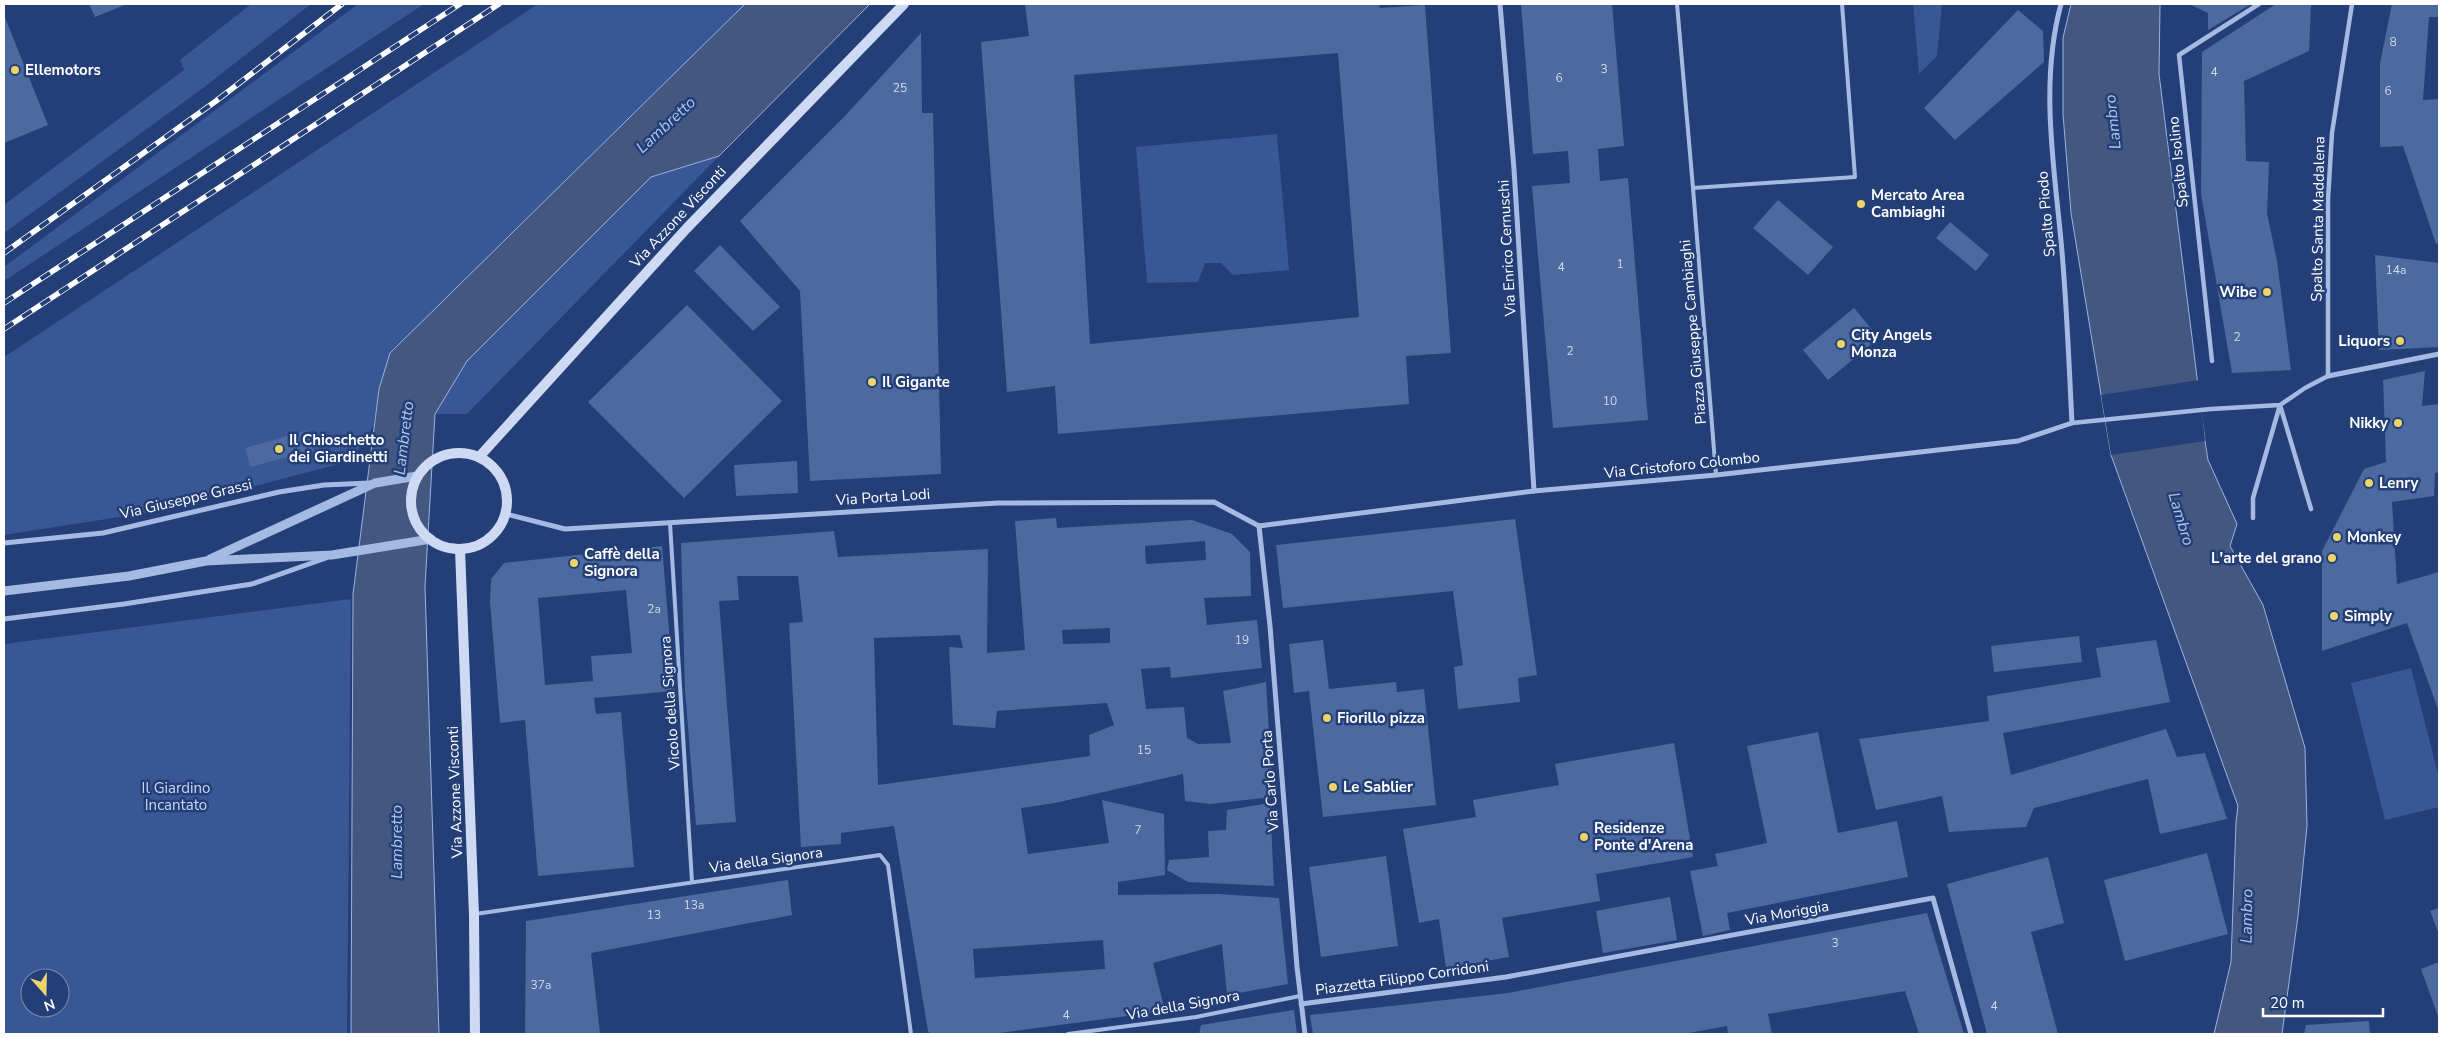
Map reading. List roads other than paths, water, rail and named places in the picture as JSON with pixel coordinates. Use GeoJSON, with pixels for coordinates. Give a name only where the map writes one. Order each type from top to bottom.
{"type":"FeatureCollection","features":[{"type":"Feature","properties":{"kind":"main road","name":"Via Azzone Visconti"},"geometry":{"type":"LineString","coordinates":[[479,457],[686,229],[904,4]]}},
{"type":"Feature","properties":{"kind":"main road"},"geometry":{"type":"LineString","coordinates":[[460,452],[479,457],[496,469],[506,489],[506,514],[495,533],[476,546],[446,547],[431,540],[416,523],[410,502],[418,476],[433,460],[460,452]]}},
{"type":"Feature","properties":{"kind":"main road","name":"Via Azzone Visconti"},"geometry":{"type":"LineString","coordinates":[[460,548],[474,914],[474,1034]]}},
{"type":"Feature","properties":{"kind":"street","name":"Via Enrico Cernuschi"},"geometry":{"type":"LineString","coordinates":[[1500,4],[1514,169],[1534,491]]}},
{"type":"Feature","properties":{"kind":"street","name":"Spalto Piodo"},"geometry":{"type":"LineString","coordinates":[[2061,4],[2056,22],[2048,99],[2063,267],[2072,423]]}},
{"type":"Feature","properties":{"kind":"street","name":"Spalto Isolino"},"geometry":{"type":"LineString","coordinates":[[2212,361],[2179,55],[2259,4]]}},
{"type":"Feature","properties":{"kind":"street","name":"Spalto Santa Maddalena"},"geometry":{"type":"LineString","coordinates":[[2328,376],[2328,199],[2332,133],[2352,4]]}},
{"type":"Feature","properties":{"kind":"street"},"geometry":{"type":"LineString","coordinates":[[2253,518],[2253,498],[2280,406],[2305,388],[2328,376],[2439,354]]}},
{"type":"Feature","properties":{"kind":"street","name":"Via Cristoforo Colombo"},"geometry":{"type":"LineString","coordinates":[[1258,526],[1534,491],[1716,474],[2018,441],[2072,423],[2211,409],[2280,406]]}},
{"type":"Feature","properties":{"kind":"street"},"geometry":{"type":"LineString","coordinates":[[2280,406],[2311,509]]}},
{"type":"Feature","properties":{"kind":"street","name":"Via Giuseppe Grassi"},"geometry":{"type":"LineString","coordinates":[[4,543],[102,533],[278,492],[324,485],[375,483],[418,476]]}},
{"type":"Feature","properties":{"kind":"street","name":"Via Giuseppe Grassi"},"geometry":{"type":"LineString","coordinates":[[206,561],[375,483]]}},
{"type":"Feature","properties":{"kind":"street","name":"Via Porta Lodi"},"geometry":{"type":"LineString","coordinates":[[506,514],[565,529],[998,502],[1214,502],[1258,526]]}},
{"type":"Feature","properties":{"kind":"street","name":"Via Carlo Porta"},"geometry":{"type":"LineString","coordinates":[[1258,526],[1271,636],[1300,996],[1305,1034]]}},
{"type":"Feature","properties":{"kind":"street","name":"Via Giuseppe Grassi"},"geometry":{"type":"LineString","coordinates":[[4,591],[129,576],[206,561],[332,555],[431,540]]}},
{"type":"Feature","properties":{"kind":"street","name":"Via Giuseppe Grassi"},"geometry":{"type":"LineString","coordinates":[[4,619],[124,604],[252,584],[332,555]]}},
{"type":"Feature","properties":{"kind":"street","name":"Via Moriggia"},"geometry":{"type":"LineString","coordinates":[[1506,976],[1933,898],[1971,1034]]}},
{"type":"Feature","properties":{"kind":"street","name":"Piazzetta Filippo Corridoni"},"geometry":{"type":"LineString","coordinates":[[1301,1004],[1506,976]]}},
{"type":"Feature","properties":{"kind":"lane","name":"Piazza Giuseppe Cambiaghi"},"geometry":{"type":"LineString","coordinates":[[1677,4],[1716,474]]}},
{"type":"Feature","properties":{"kind":"lane"},"geometry":{"type":"LineString","coordinates":[[1693,188],[1854,177],[1842,4]]}},
{"type":"Feature","properties":{"kind":"lane","name":"Vicolo della Signora"},"geometry":{"type":"LineString","coordinates":[[670,523],[692,882]]}},
{"type":"Feature","properties":{"kind":"lane","name":"Via della Signora"},"geometry":{"type":"LineString","coordinates":[[474,914],[880,855],[888,865],[911,1034]]}},
{"type":"Feature","properties":{"kind":"lane","name":"Via della Signora"},"geometry":{"type":"LineString","coordinates":[[1068,1034],[1196,1017],[1300,996]]}},
{"type":"Feature","properties":{"kind":"water","name":"Lambretto"},"geometry":{"type":"Polygon","coordinates":[[[745,4],[870,4],[719,156],[651,177],[467,361],[435,414],[425,586],[439,1034],[351,1034],[353,594],[379,389],[390,353],[745,4]]]}},
{"type":"Feature","properties":{"kind":"water","name":"Lambro"},"geometry":{"type":"Polygon","coordinates":[[[2071,4],[2160,4],[2159,74],[2208,460],[2237,524],[2230,546],[2263,605],[2305,748],[2307,826],[2298,916],[2282,1034],[2214,1034],[2231,962],[2238,806],[2111,455],[2071,213],[2063,114],[2063,38],[2071,4]]]}},
{"type":"Feature","properties":{"kind":"railway"},"geometry":{"type":"LineString","coordinates":[[4,253],[216,101],[342,4]]}},
{"type":"Feature","properties":{"kind":"railway"},"geometry":{"type":"LineString","coordinates":[[4,303],[460,4]]}},
{"type":"Feature","properties":{"kind":"railway"},"geometry":{"type":"LineString","coordinates":[[4,329],[499,4]]}},
{"type":"Feature","properties":{"kind":"place","name":"Ellemotors"},"geometry":{"type":"Point","coordinates":[15,70]}},
{"type":"Feature","properties":{"kind":"place","name":"Mercato Area Cambiaghi"},"geometry":{"type":"Point","coordinates":[1861,204]}},
{"type":"Feature","properties":{"kind":"place","name":"Wibe"},"geometry":{"type":"Point","coordinates":[2267,292]}},
{"type":"Feature","properties":{"kind":"place","name":"Liquors"},"geometry":{"type":"Point","coordinates":[2400,341]}},
{"type":"Feature","properties":{"kind":"place","name":"City Angels Monza"},"geometry":{"type":"Point","coordinates":[1841,344]}},
{"type":"Feature","properties":{"kind":"place","name":"Il Gigante"},"geometry":{"type":"Point","coordinates":[872,382]}},
{"type":"Feature","properties":{"kind":"place","name":"Nikky"},"geometry":{"type":"Point","coordinates":[2398,423]}},
{"type":"Feature","properties":{"kind":"place","name":"Il Chioschetto dei Giardinetti"},"geometry":{"type":"Point","coordinates":[279,449]}},
{"type":"Feature","properties":{"kind":"place","name":"Lenry"},"geometry":{"type":"Point","coordinates":[2369,483]}},
{"type":"Feature","properties":{"kind":"place","name":"Monkey"},"geometry":{"type":"Point","coordinates":[2337,537]}},
{"type":"Feature","properties":{"kind":"place","name":"L'arte del grano"},"geometry":{"type":"Point","coordinates":[2332,558]}},
{"type":"Feature","properties":{"kind":"place","name":"Caffè della Signora"},"geometry":{"type":"Point","coordinates":[574,563]}},
{"type":"Feature","properties":{"kind":"place","name":"Simply"},"geometry":{"type":"Point","coordinates":[2334,616]}},
{"type":"Feature","properties":{"kind":"place","name":"Fiorillo pizza"},"geometry":{"type":"Point","coordinates":[1327,718]}},
{"type":"Feature","properties":{"kind":"place","name":"Le Sablier"},"geometry":{"type":"Point","coordinates":[1333,787]}},
{"type":"Feature","properties":{"kind":"place","name":"Residenze Ponte d'Arena"},"geometry":{"type":"Point","coordinates":[1584,837]}},
{"type":"Feature","properties":{"kind":"park label","name":"Il Giardino Incantato"},"geometry":{"type":"Point","coordinates":[176,796]}}]}
